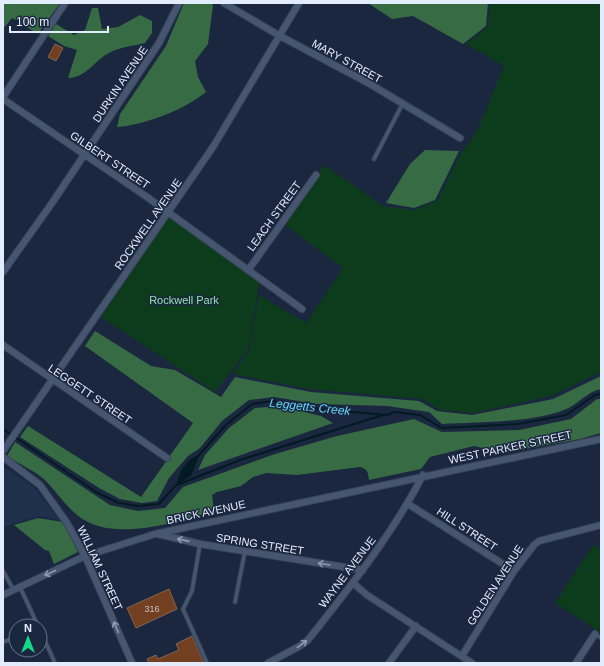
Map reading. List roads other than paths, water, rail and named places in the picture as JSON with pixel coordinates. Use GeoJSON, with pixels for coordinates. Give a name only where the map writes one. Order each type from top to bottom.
{"type":"FeatureCollection","features":[{"type":"Feature","properties":{"kind":"street"},"geometry":{"type":"LineString","coordinates":[[3,98],[65,3]]}},
{"type":"Feature","properties":{"kind":"street","name":"DURKIN AVENUE"},"geometry":{"type":"LineString","coordinates":[[3,272],[85,155],[159,43],[179,3]]}},
{"type":"Feature","properties":{"kind":"street","name":"MARY STREET"},"geometry":{"type":"LineString","coordinates":[[224,3],[280,36],[370,84],[402,105],[460,138]]}},
{"type":"Feature","properties":{"kind":"street","name":"ROCKWELL AVENUE"},"geometry":{"type":"LineString","coordinates":[[3,451],[213,147],[299,3]]}},
{"type":"Feature","properties":{"kind":"street","name":"GILBERT STREET"},"geometry":{"type":"LineString","coordinates":[[3,98],[249,269],[302,309]]}},
{"type":"Feature","properties":{"kind":"street","name":"LEACH STREET"},"geometry":{"type":"LineString","coordinates":[[249,269],[316,175]]}},
{"type":"Feature","properties":{"kind":"street","name":"LEGGETT STREET"},"geometry":{"type":"LineString","coordinates":[[3,345],[166,458]]}},
{"type":"Feature","properties":{"kind":"street","name":"WEST PARKER STREET"},"geometry":{"type":"LineString","coordinates":[[423,475],[601,439]]}},
{"type":"Feature","properties":{"kind":"street","name":"WILLIAM STREET"},"geometry":{"type":"LineString","coordinates":[[3,457],[40,485],[67,523],[76,542],[86,556],[132,663]]}},
{"type":"Feature","properties":{"kind":"street","name":"WAYNE AVENUE"},"geometry":{"type":"LineString","coordinates":[[268,663],[300,646],[308,640],[363,570],[408,504],[423,475]]}},
{"type":"Feature","properties":{"kind":"street","name":"BRICK AVENUE"},"geometry":{"type":"LineString","coordinates":[[3,595],[86,556],[155,534],[423,475]]}},
{"type":"Feature","properties":{"kind":"street","name":"HILL STREET"},"geometry":{"type":"LineString","coordinates":[[408,504],[514,572]]}},
{"type":"Feature","properties":{"kind":"street","name":"GOLDEN AVENUE"},"geometry":{"type":"LineString","coordinates":[[462,656],[514,572],[534,544],[540,541],[601,525]]}},
{"type":"Feature","properties":{"kind":"street","name":"SPRING STREET"},"geometry":{"type":"LineString","coordinates":[[155,534],[200,544],[363,570]]}},
{"type":"Feature","properties":{"kind":"street"},"geometry":{"type":"LineString","coordinates":[[353,583],[367,595],[472,663]]}},
{"type":"Feature","properties":{"kind":"street"},"geometry":{"type":"LineString","coordinates":[[389,663],[416,626]]}},
{"type":"Feature","properties":{"kind":"street"},"geometry":{"type":"LineString","coordinates":[[576,663],[595,634]]}},
{"type":"Feature","properties":{"kind":"lane"},"geometry":{"type":"LineString","coordinates":[[374,159],[402,105]]}},
{"type":"Feature","properties":{"kind":"lane"},"geometry":{"type":"LineString","coordinates":[[200,544],[192,591],[183,609],[207,663]]}},
{"type":"Feature","properties":{"kind":"lane"},"geometry":{"type":"LineString","coordinates":[[235,602],[245,551]]}},
{"type":"Feature","properties":{"kind":"lane"},"geometry":{"type":"LineString","coordinates":[[3,571],[13,590]]}},
{"type":"Feature","properties":{"kind":"lane"},"geometry":{"type":"LineString","coordinates":[[20,587],[34,618]]}},
{"type":"Feature","properties":{"kind":"lane"},"geometry":{"type":"LineString","coordinates":[[595,634],[601,638]]}},
{"type":"Feature","properties":{"kind":"lane"},"geometry":{"type":"LineString","coordinates":[[48,648],[55,663]]}},
{"type":"Feature","properties":{"kind":"waterway","name":"Leggetts Creek"},"geometry":{"type":"LineString","coordinates":[[198,456],[226,425],[252,404],[272,401],[315,409],[388,415],[394,412],[420,415],[442,428],[518,424],[566,415],[595,395],[601,394]]}},
{"type":"Feature","properties":{"kind":"waterway","name":"Leggetts Creek"},"geometry":{"type":"LineString","coordinates":[[177,485],[240,460],[383,415]]}},
{"type":"Feature","properties":{"kind":"waterway","name":"Leggetts Creek"},"geometry":{"type":"LineString","coordinates":[[3,429],[96,492],[119,503],[138,506],[159,504],[176,485]]}},
{"type":"Feature","properties":{"kind":"park label","name":"Rockwell Park"},"geometry":{"type":"Point","coordinates":[184,300]}}]}
